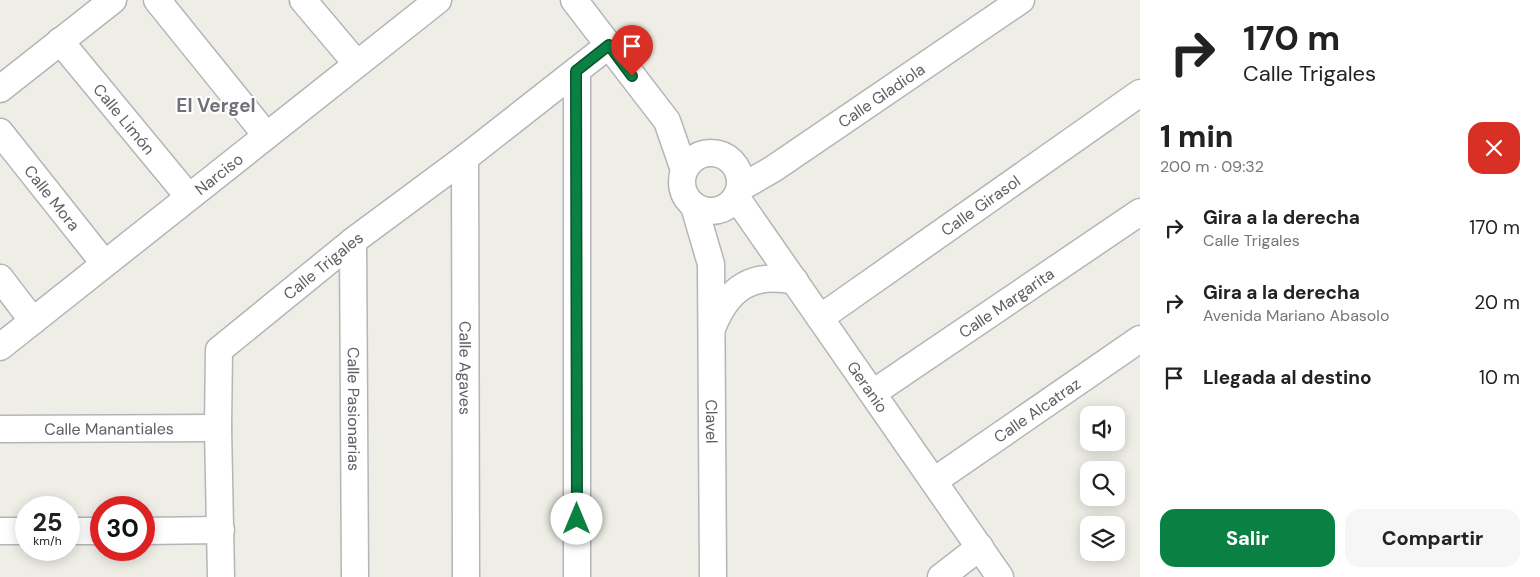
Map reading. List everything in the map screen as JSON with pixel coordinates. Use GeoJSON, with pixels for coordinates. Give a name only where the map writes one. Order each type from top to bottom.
{"type":"FeatureCollection","features":[{"type":"Feature","properties":{"kind":"street"},"geometry":{"type":"LineString","coordinates":[[0,88],[113,0]]}},
{"type":"Feature","properties":{"kind":"street"},"geometry":{"type":"LineString","coordinates":[[157,0],[266,135]]}},
{"type":"Feature","properties":{"kind":"street"},"geometry":{"type":"LineString","coordinates":[[303,0],[357,64]]}},
{"type":"Feature","properties":{"kind":"street"},"geometry":{"type":"LineString","coordinates":[[574,0],[667,121],[710,152],[727,157],[734,163],[738,171],[733,197],[711,264]]}},
{"type":"Feature","properties":{"kind":"street","name":"Calle Gladiola"},"geometry":{"type":"LineString","coordinates":[[733,197],[1021,0]]}},
{"type":"Feature","properties":{"kind":"street","name":"Narciso"},"geometry":{"type":"LineString","coordinates":[[0,347],[436,1]]}},
{"type":"Feature","properties":{"kind":"street","name":"Calle Limón"},"geometry":{"type":"LineString","coordinates":[[60,41],[188,196]]}},
{"type":"Feature","properties":{"kind":"street","name":"Calle Trigales"},"geometry":{"type":"LineString","coordinates":[[221,577],[218,428],[219,350],[353,241],[465,158],[609,45]]}},
{"type":"Feature","properties":{"kind":"street"},"geometry":{"type":"LineString","coordinates":[[576,71],[577,577]]}},
{"type":"Feature","properties":{"kind":"street","name":"Calle Girasol"},"geometry":{"type":"LineString","coordinates":[[820,318],[1140,93]]}},
{"type":"Feature","properties":{"kind":"street"},"geometry":{"type":"LineString","coordinates":[[667,121],[684,170],[682,185],[684,193],[694,206],[711,264]]}},
{"type":"Feature","properties":{"kind":"street","name":"Calle Mora"},"geometry":{"type":"LineString","coordinates":[[0,132],[104,263]]}},
{"type":"Feature","properties":{"kind":"street"},"geometry":{"type":"LineString","coordinates":[[684,170],[695,157],[710,152]]}},
{"type":"Feature","properties":{"kind":"street","name":"Calle Agaves"},"geometry":{"type":"LineString","coordinates":[[465,158],[466,577]]}},
{"type":"Feature","properties":{"kind":"street"},"geometry":{"type":"LineString","coordinates":[[694,206],[709,211],[733,197]]}},
{"type":"Feature","properties":{"kind":"street","name":"Geranio"},"geometry":{"type":"LineString","coordinates":[[733,197],[873,393],[1000,577]]}},
{"type":"Feature","properties":{"kind":"street","name":"Calle Margarita"},"geometry":{"type":"LineString","coordinates":[[873,393],[1140,212]]}},
{"type":"Feature","properties":{"kind":"street","name":"Calle Pasionarias"},"geometry":{"type":"LineString","coordinates":[[353,241],[356,577]]}},
{"type":"Feature","properties":{"kind":"street","name":"Clavel"},"geometry":{"type":"LineString","coordinates":[[711,264],[713,577]]}},
{"type":"Feature","properties":{"kind":"street"},"geometry":{"type":"LineString","coordinates":[[711,332],[719,312],[729,297],[743,285],[760,279],[778,277],[795,282]]}},
{"type":"Feature","properties":{"kind":"street"},"geometry":{"type":"LineString","coordinates":[[0,278],[33,321]]}},
{"type":"Feature","properties":{"kind":"street","name":"Calle Alcatraz"},"geometry":{"type":"LineString","coordinates":[[934,481],[1140,339]]}},
{"type":"Feature","properties":{"kind":"street","name":"Calle Manantiales"},"geometry":{"type":"LineString","coordinates":[[0,429],[218,428]]}},
{"type":"Feature","properties":{"kind":"street"},"geometry":{"type":"LineString","coordinates":[[155,530],[221,530]]}},
{"type":"Feature","properties":{"kind":"street"},"geometry":{"type":"LineString","coordinates":[[0,532],[15,531]]}},
{"type":"Feature","properties":{"kind":"street"},"geometry":{"type":"LineString","coordinates":[[941,577],[980,547]]}},
{"type":"Feature","properties":{"kind":"district","name":"El Vergel"},"geometry":{"type":"Point","coordinates":[216,105]}},
{"type":"Feature","properties":{"kind":"route"},"geometry":{"type":"LineString","coordinates":[[577,519],[576,71],[609,45],[632,76]]}}]}
